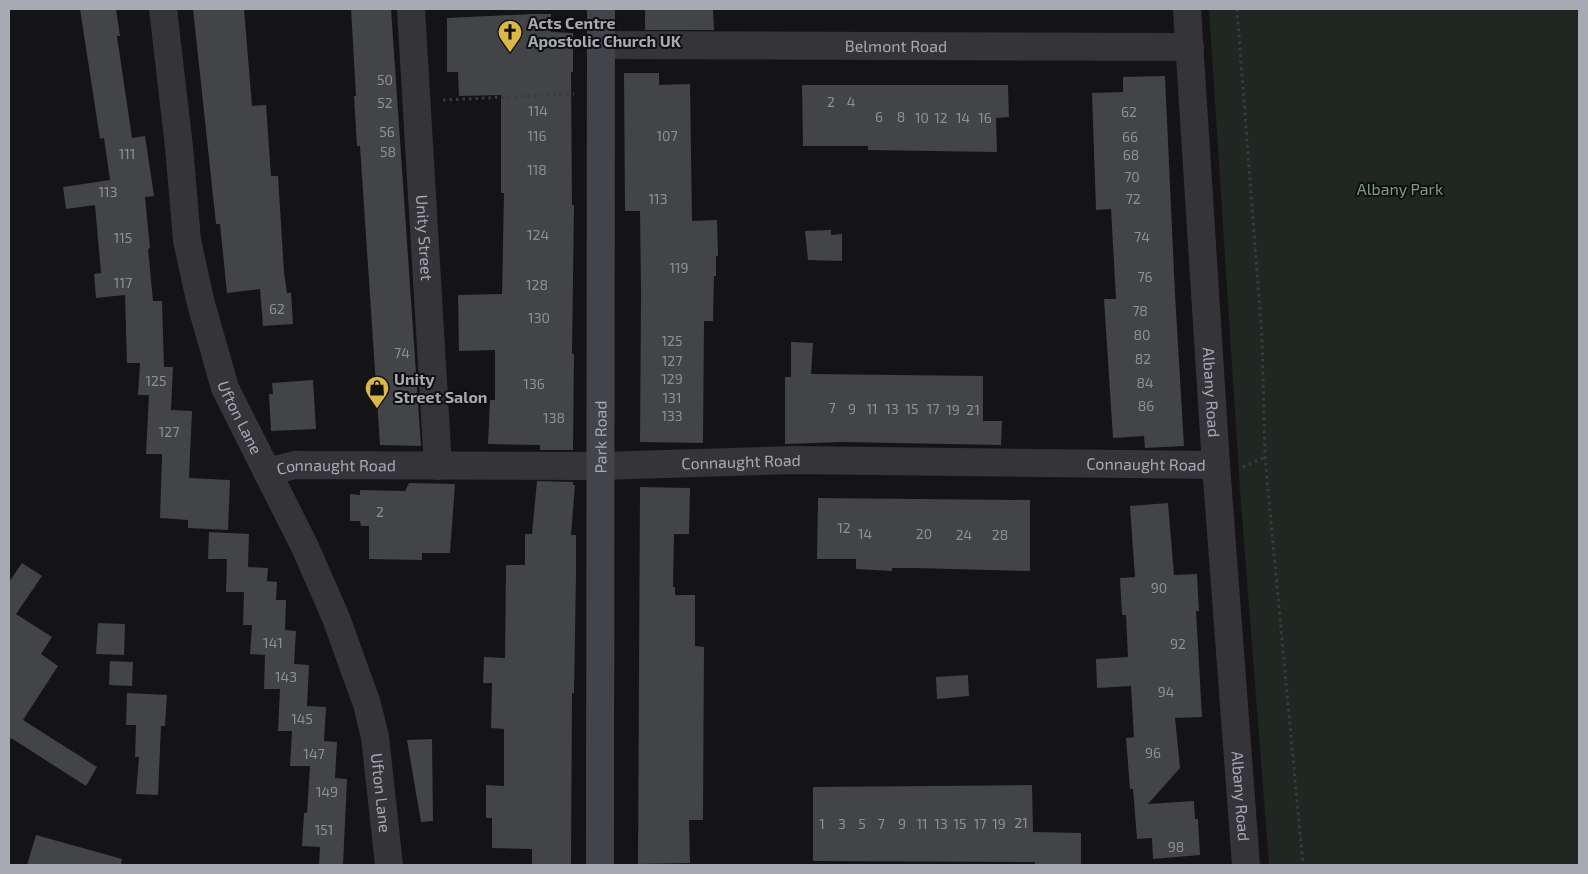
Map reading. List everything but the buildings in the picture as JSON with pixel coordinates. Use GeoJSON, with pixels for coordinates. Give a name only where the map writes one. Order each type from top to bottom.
{"type":"FeatureCollection","features":[{"type":"Feature","properties":{"kind":"street","name":"Ufton Lane"},"geometry":{"type":"LineString","coordinates":[[163,9],[179,147],[187,240],[196,283],[225,388],[305,546],[336,618],[367,704],[375,737],[389,865]]}},
{"type":"Feature","properties":{"kind":"street","name":"Unity Street"},"geometry":{"type":"LineString","coordinates":[[411,9],[438,466]]}},
{"type":"Feature","properties":{"kind":"street","name":"Park Road"},"geometry":{"type":"LineString","coordinates":[[600,865],[601,9]]}},
{"type":"Feature","properties":{"kind":"street","name":"Albany Road"},"geometry":{"type":"LineString","coordinates":[[1187,9],[1216,465],[1246,865]]}},
{"type":"Feature","properties":{"kind":"street","name":"Belmont Road"},"geometry":{"type":"LineString","coordinates":[[601,45],[1190,47]]}},
{"type":"Feature","properties":{"kind":"street","name":"Connaught Road"},"geometry":{"type":"LineString","coordinates":[[267,472],[295,466],[600,466],[793,460],[1216,465]]}},
{"type":"Feature","properties":{"kind":"path"},"geometry":{"type":"LineString","coordinates":[[1237,9],[1262,338],[1265,457],[1303,865]]}},
{"type":"Feature","properties":{"kind":"path"},"geometry":{"type":"LineString","coordinates":[[416,100],[600,94]]}},
{"type":"Feature","properties":{"kind":"green space","name":"Albany Park"},"geometry":{"type":"Polygon","coordinates":[[[1209,9],[1579,9],[1579,865],[1269,865],[1240,490],[1209,9]]]}},
{"type":"Feature","properties":{"kind":"place","name":"Acts Centre Apostolic Church UK"},"geometry":{"type":"Point","coordinates":[510,53]}},
{"type":"Feature","properties":{"kind":"place","name":"Unity Street Salon"},"geometry":{"type":"Point","coordinates":[377,409]}}]}
